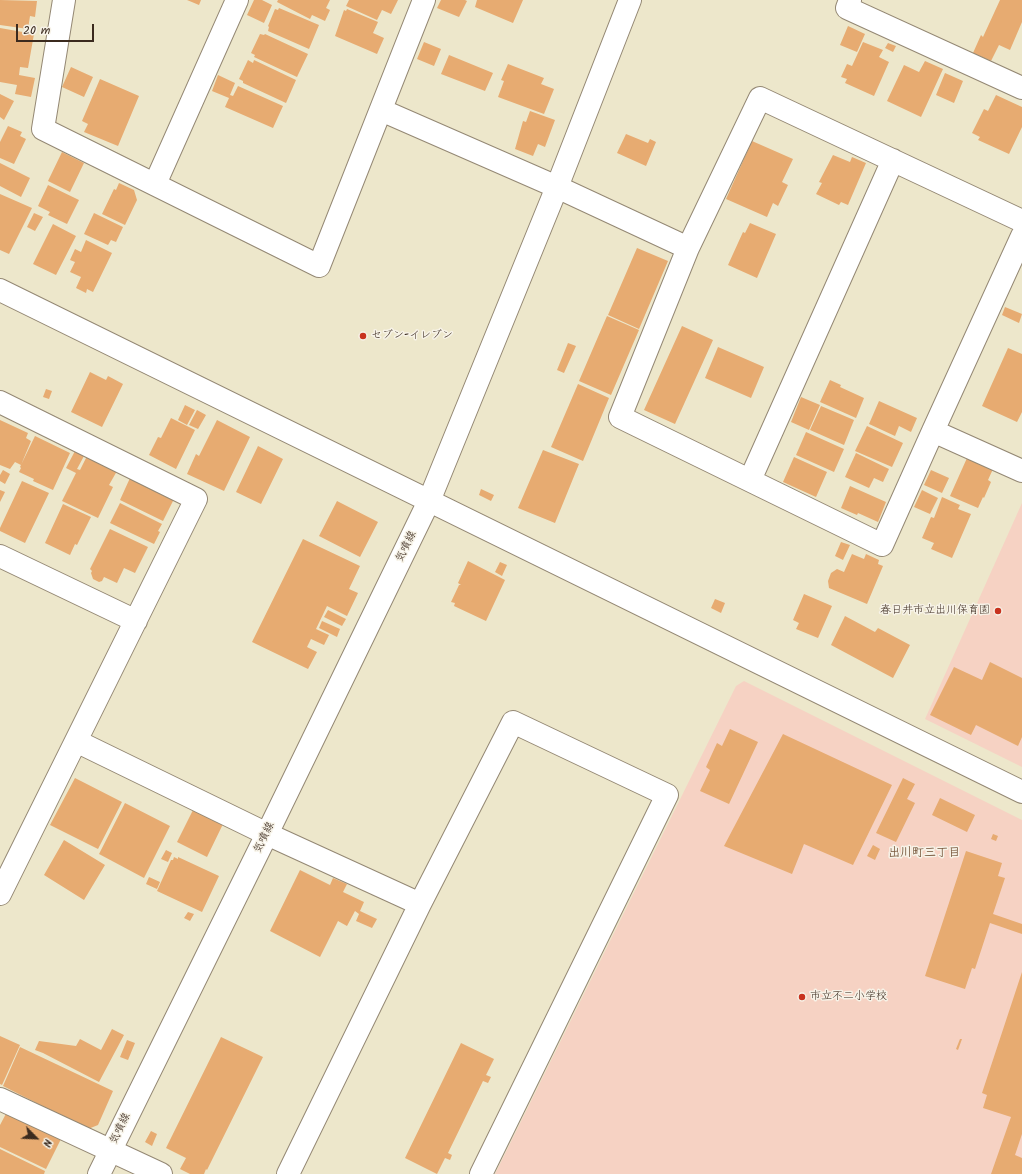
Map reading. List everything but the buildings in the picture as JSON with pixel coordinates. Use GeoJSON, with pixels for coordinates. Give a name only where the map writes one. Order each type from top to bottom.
{"type":"FeatureCollection","features":[{"type":"Feature","properties":{"kind":"street"},"geometry":{"type":"LineString","coordinates":[[64,0],[43,129],[319,266],[424,0]]}},
{"type":"Feature","properties":{"kind":"street"},"geometry":{"type":"LineString","coordinates":[[155,184],[237,0]]}},
{"type":"Feature","properties":{"kind":"street","name":"気噴線"},"geometry":{"type":"LineString","coordinates":[[99,1174],[429,501],[557,187],[630,0]]}},
{"type":"Feature","properties":{"kind":"street"},"geometry":{"type":"LineString","coordinates":[[850,0],[847,8],[1022,88]]}},
{"type":"Feature","properties":{"kind":"street"},"geometry":{"type":"LineString","coordinates":[[1022,221],[760,98],[688,248],[620,417],[882,545],[1022,236]]}},
{"type":"Feature","properties":{"kind":"street"},"geometry":{"type":"LineString","coordinates":[[381,110],[557,187],[688,248]]}},
{"type":"Feature","properties":{"kind":"street"},"geometry":{"type":"LineString","coordinates":[[750,480],[893,160]]}},
{"type":"Feature","properties":{"kind":"street"},"geometry":{"type":"LineString","coordinates":[[0,290],[1022,792]]}},
{"type":"Feature","properties":{"kind":"street"},"geometry":{"type":"LineString","coordinates":[[0,402],[196,499],[0,894]]}},
{"type":"Feature","properties":{"kind":"street"},"geometry":{"type":"LineString","coordinates":[[933,431],[1022,471]]}},
{"type":"Feature","properties":{"kind":"street"},"geometry":{"type":"LineString","coordinates":[[0,556],[136,621]]}},
{"type":"Feature","properties":{"kind":"street"},"geometry":{"type":"LineString","coordinates":[[288,1174],[420,904],[513,722],[667,796],[481,1174]]}},
{"type":"Feature","properties":{"kind":"street"},"geometry":{"type":"LineString","coordinates":[[76,741],[267,834],[420,904]]}},
{"type":"Feature","properties":{"kind":"street"},"geometry":{"type":"LineString","coordinates":[[0,1099],[161,1174]]}},
{"type":"Feature","properties":{"kind":"shaded area","name":"春日井市立出川保育園"},"geometry":{"type":"Polygon","coordinates":[[[1022,503],[1022,767],[925,719],[1022,503]]]}},
{"type":"Feature","properties":{"kind":"shaded area","name":"市立不二小学校"},"geometry":{"type":"Polygon","coordinates":[[[744,681],[1022,820],[1022,1174],[495,1174],[736,686],[744,681]]]}},
{"type":"Feature","properties":{"kind":"place","name":"セブン-イレブン"},"geometry":{"type":"Point","coordinates":[363,336]}},
{"type":"Feature","properties":{"kind":"place","name":"春日井市立出川保育園"},"geometry":{"type":"Point","coordinates":[998,611]}},
{"type":"Feature","properties":{"kind":"place","name":"市立不二小学校"},"geometry":{"type":"Point","coordinates":[802,997]}},
{"type":"Feature","properties":{"kind":"district","name":"出川町三丁目"},"geometry":{"type":"Point","coordinates":[924,854]}}]}
